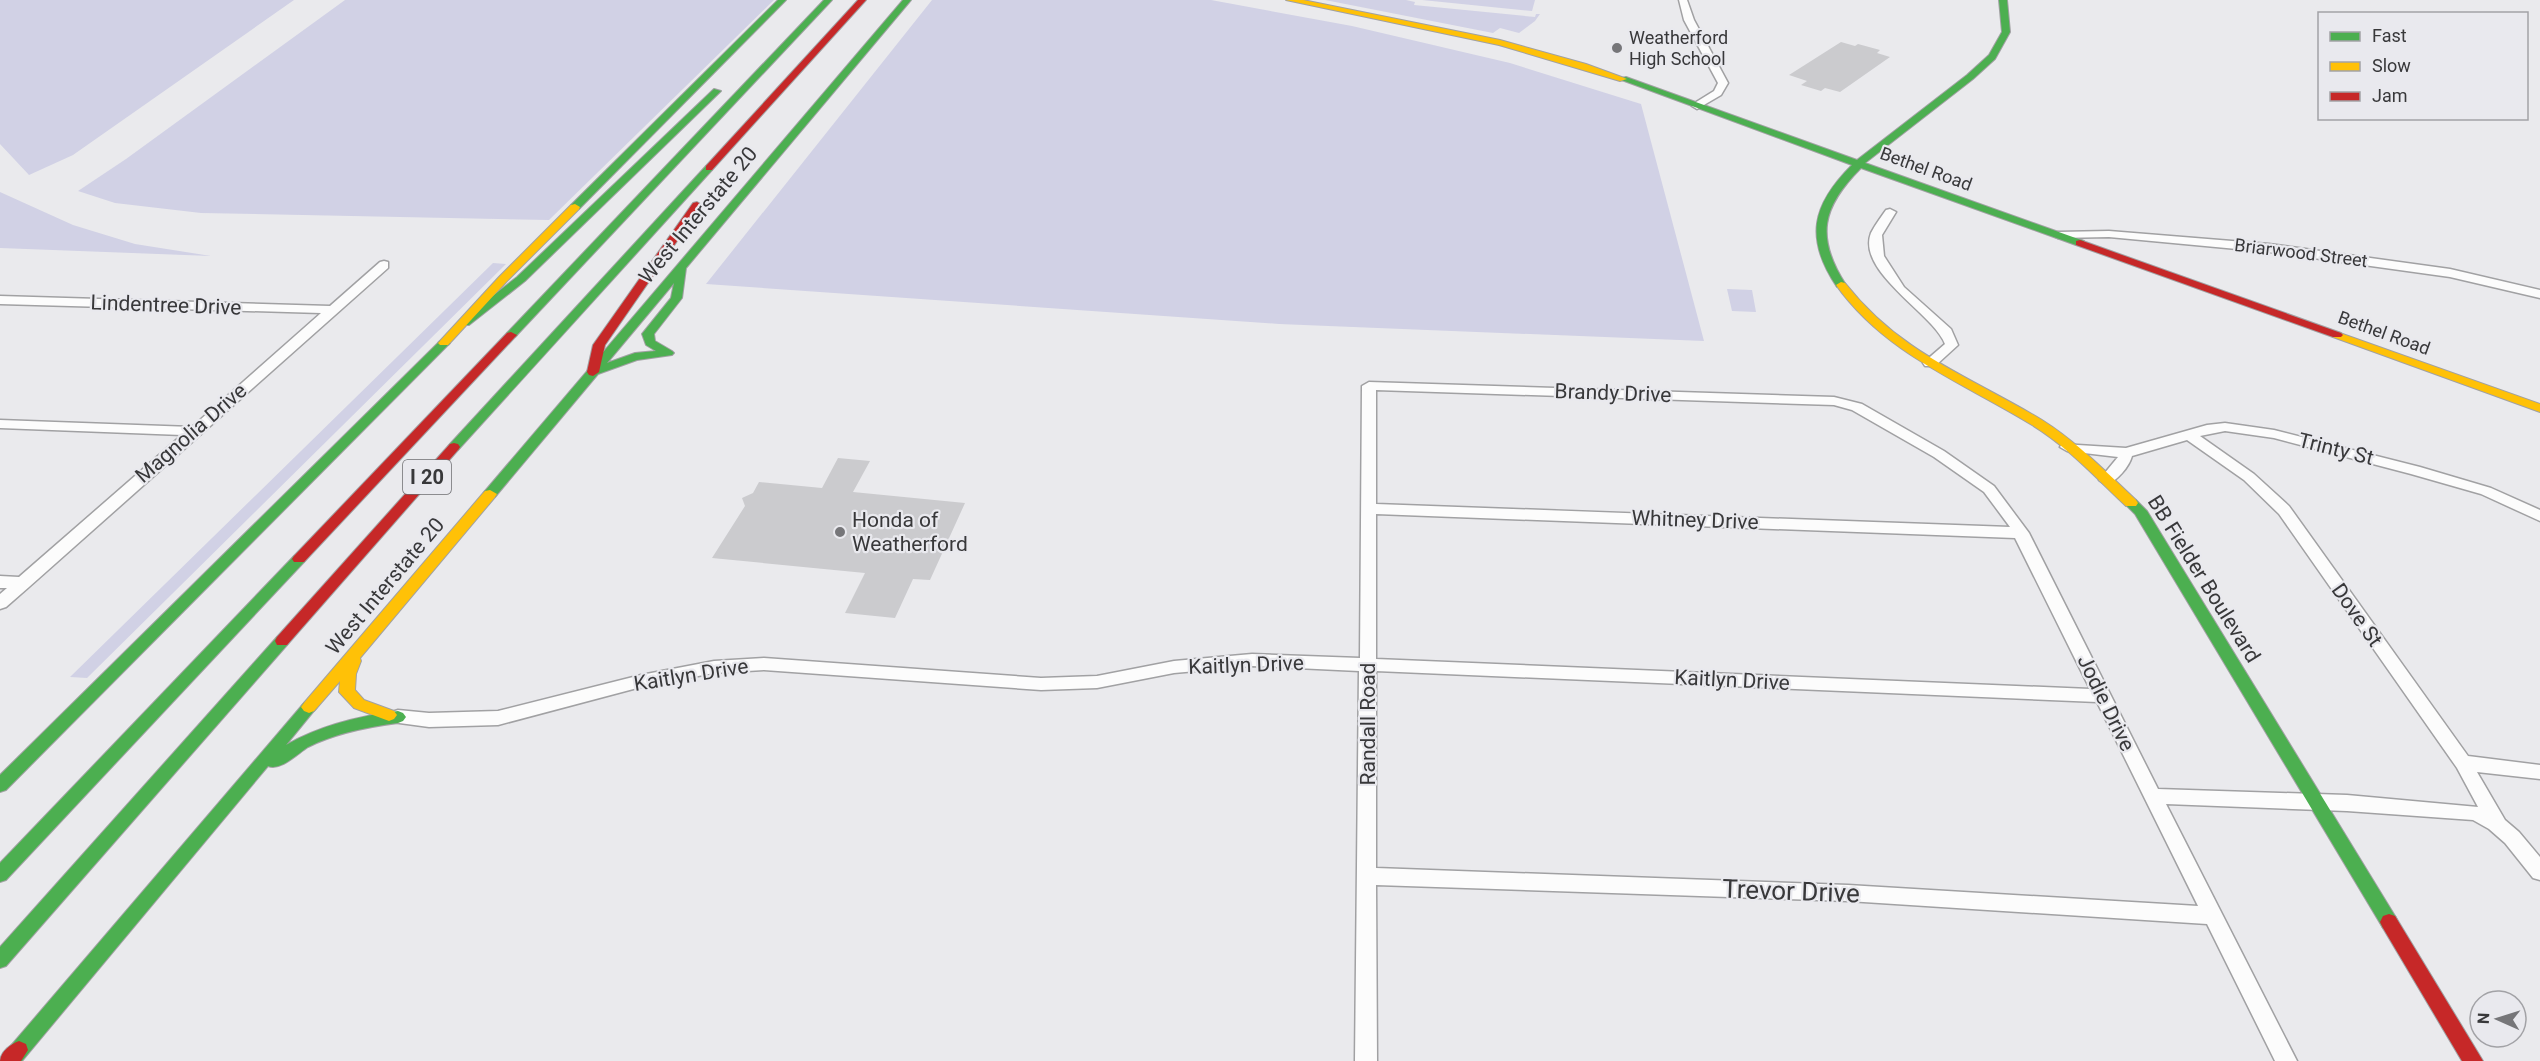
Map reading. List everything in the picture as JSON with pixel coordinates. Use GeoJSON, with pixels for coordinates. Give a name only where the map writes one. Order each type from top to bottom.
{"type":"FeatureCollection","features":[{"type":"Feature","properties":{"kind":"main road"},"geometry":{"type":"LineString","coordinates":[[0,785],[465,322],[503,279],[782,0]]}},
{"type":"Feature","properties":{"kind":"main road"},"geometry":{"type":"LineString","coordinates":[[766,45],[819,0]]}},
{"type":"Feature","properties":{"kind":"main road","name":"I 20"},"geometry":{"type":"LineString","coordinates":[[0,874],[828,0]]}},
{"type":"Feature","properties":{"kind":"main road","name":"I 20"},"geometry":{"type":"LineString","coordinates":[[0,960],[436,466],[862,0]]}},
{"type":"Feature","properties":{"kind":"main road","name":"West Interstate 20"},"geometry":{"type":"LineString","coordinates":[[9,1061],[907,0]]}},
{"type":"Feature","properties":{"kind":"main road","name":"Bethel Road"},"geometry":{"type":"LineString","coordinates":[[1290,0],[1441,29],[1589,67],[2540,408]]}},
{"type":"Feature","properties":{"kind":"main road","name":"BB Fielder Boulevard"},"geometry":{"type":"LineString","coordinates":[[2003,0],[2006,31],[1987,64],[1858,164],[1834,191],[1823,213],[1821,239],[1829,268],[1850,299],[1881,329],[1930,363],[2039,424],[2140,511],[2474,1061]]}},
{"type":"Feature","properties":{"kind":"main road"},"geometry":{"type":"LineString","coordinates":[[465,322],[521,279],[725,84]]}},
{"type":"Feature","properties":{"kind":"main road"},"geometry":{"type":"LineString","coordinates":[[593,372],[599,345],[707,192],[760,126],[763,109]]}},
{"type":"Feature","properties":{"kind":"main road"},"geometry":{"type":"LineString","coordinates":[[593,372],[635,357],[668,354],[650,343],[648,334],[676,298],[683,266]]}},
{"type":"Feature","properties":{"kind":"main road","name":"Kaitlyn Drive"},"geometry":{"type":"LineString","coordinates":[[368,637],[351,666],[345,683],[349,697],[360,706],[398,717]]}},
{"type":"Feature","properties":{"kind":"main road","name":"Kaitlyn Drive"},"geometry":{"type":"LineString","coordinates":[[227,805],[284,753],[325,730],[354,723],[398,717]]}},
{"type":"Feature","properties":{"kind":"street"},"geometry":{"type":"LineString","coordinates":[[1683,0],[1689,20],[1723,83],[1719,93],[1697,106]]}},
{"type":"Feature","properties":{"kind":"street"},"geometry":{"type":"LineString","coordinates":[[1890,212],[1876,234],[1878,256],[1900,289],[1947,332],[1952,345],[1930,363]]}},
{"type":"Feature","properties":{"kind":"street","name":"Briarwood Street"},"geometry":{"type":"LineString","coordinates":[[2058,236],[2109,234],[2281,249],[2450,273],[2540,294]]}},
{"type":"Feature","properties":{"kind":"street","name":"Magnolia Drive"},"geometry":{"type":"LineString","coordinates":[[0,603],[384,264]]}},
{"type":"Feature","properties":{"kind":"street","name":"Lindentree Drive"},"geometry":{"type":"LineString","coordinates":[[0,300],[331,310]]}},
{"type":"Feature","properties":{"kind":"street","name":"Brandy Drive"},"geometry":{"type":"LineString","coordinates":[[1369,386],[1834,401],[1857,407]]}},
{"type":"Feature","properties":{"kind":"street","name":"Randall Road"},"geometry":{"type":"LineString","coordinates":[[1366,1061],[1369,386]]}},
{"type":"Feature","properties":{"kind":"street","name":"Jodie Drive"},"geometry":{"type":"LineString","coordinates":[[1857,407],[1939,454],[1989,489],[2021,533],[2286,1061]]}},
{"type":"Feature","properties":{"kind":"street"},"geometry":{"type":"LineString","coordinates":[[0,424],[193,431]]}},
{"type":"Feature","properties":{"kind":"street","name":"Trinty St"},"geometry":{"type":"LineString","coordinates":[[2067,447],[2126,453],[2225,427],[2274,434],[2486,490],[2540,516]]}},
{"type":"Feature","properties":{"kind":"street","name":"Dove St"},"geometry":{"type":"LineString","coordinates":[[2188,435],[2249,477],[2284,510],[2463,763],[2497,823]]}},
{"type":"Feature","properties":{"kind":"street"},"geometry":{"type":"LineString","coordinates":[[2106,480],[2123,462],[2126,453]]}},
{"type":"Feature","properties":{"kind":"street","name":"Whitney Drive"},"geometry":{"type":"LineString","coordinates":[[1368,509],[2021,533]]}},
{"type":"Feature","properties":{"kind":"street"},"geometry":{"type":"LineString","coordinates":[[0,582],[23,583]]}},
{"type":"Feature","properties":{"kind":"street","name":"Kaitlyn Drive"},"geometry":{"type":"LineString","coordinates":[[398,717],[429,720],[498,718],[641,681],[714,667],[744,665],[799,666],[1041,684],[1097,681],[1174,667],[1252,660],[2102,696]]}},
{"type":"Feature","properties":{"kind":"street"},"geometry":{"type":"LineString","coordinates":[[2463,763],[2540,772]]}},
{"type":"Feature","properties":{"kind":"street"},"geometry":{"type":"LineString","coordinates":[[2153,796],[2460,810],[2475,813],[2497,823],[2518,841],[2540,872]]}},
{"type":"Feature","properties":{"kind":"street","name":"Trevor Drive"},"geometry":{"type":"LineString","coordinates":[[1367,876],[1848,892],[2214,916]]}},
{"type":"Feature","properties":{"kind":"shaded area"},"geometry":{"type":"Polygon","coordinates":[[[0,0],[294,0],[73,155],[29,175],[0,144],[0,0]]]}},
{"type":"Feature","properties":{"kind":"shaded area"},"geometry":{"type":"Polygon","coordinates":[[[345,0],[774,0],[549,220],[201,213],[115,203],[78,191],[126,159],[345,0]]]}},
{"type":"Feature","properties":{"kind":"shaded area"},"geometry":{"type":"Polygon","coordinates":[[[932,0],[1211,0],[1352,26],[1510,63],[1641,104],[1704,341],[1279,324],[706,284],[932,0]]]}},
{"type":"Feature","properties":{"kind":"shaded area"},"geometry":{"type":"Polygon","coordinates":[[[1325,0],[1406,0],[1415,2],[1414,5],[1535,17],[1536,14],[1540,14],[1535,21],[1519,33],[1500,28],[1493,33],[1325,0]]]}},
{"type":"Feature","properties":{"kind":"shaded area"},"geometry":{"type":"Polygon","coordinates":[[[1422,0],[1535,0],[1532,11],[1422,0]]]}},
{"type":"Feature","properties":{"kind":"shaded area"},"geometry":{"type":"Polygon","coordinates":[[[0,192],[73,225],[135,244],[211,256],[0,248],[0,192]]]}},
{"type":"Feature","properties":{"kind":"shaded area"},"geometry":{"type":"Polygon","coordinates":[[[493,263],[506,264],[87,678],[70,677],[493,263]]]}},
{"type":"Feature","properties":{"kind":"shaded area"},"geometry":{"type":"Polygon","coordinates":[[[1727,289],[1752,290],[1756,312],[1732,311],[1727,289]]]}},
{"type":"Feature","properties":{"kind":"building"},"geometry":{"type":"Polygon","coordinates":[[[1841,42],[1880,50],[1877,53],[1890,57],[1840,92],[1825,88],[1821,91],[1801,85],[1807,81],[1789,75],[1841,42]]]}},
{"type":"Feature","properties":{"kind":"building","name":"Honda of Weatherford"},"geometry":{"type":"Polygon","coordinates":[[[838,458],[870,461],[853,492],[965,503],[930,580],[913,579],[895,618],[845,613],[865,573],[712,558],[745,506],[742,498],[753,493],[759,482],[822,488],[838,458]]]}},
{"type":"Feature","properties":{"kind":"traffic: fast"},"geometry":{"type":"LineString","coordinates":[[575,207],[782,0]]}},
{"type":"Feature","properties":{"kind":"traffic: fast"},"geometry":{"type":"LineString","coordinates":[[511,335],[828,0]]}},
{"type":"Feature","properties":{"kind":"traffic: fast"},"geometry":{"type":"LineString","coordinates":[[490,494],[907,0]]}},
{"type":"Feature","properties":{"kind":"traffic: fast"},"geometry":{"type":"LineString","coordinates":[[1841,285],[1831,269],[1821,241],[1823,212],[1831,195],[1861,161],[1970,77],[1992,57],[2006,32],[2003,0]]}},
{"type":"Feature","properties":{"kind":"traffic: fast"},"geometry":{"type":"LineString","coordinates":[[1623,79],[2080,243]]}},
{"type":"Feature","properties":{"kind":"traffic: fast"},"geometry":{"type":"LineString","coordinates":[[465,323],[521,279],[717,91]]}},
{"type":"Feature","properties":{"kind":"traffic: fast"},"geometry":{"type":"LineString","coordinates":[[454,447],[709,168]]}},
{"type":"Feature","properties":{"kind":"traffic: fast"},"geometry":{"type":"LineString","coordinates":[[668,353],[650,343],[648,334],[676,298],[682,270]]}},
{"type":"Feature","properties":{"kind":"traffic: fast"},"geometry":{"type":"LineString","coordinates":[[0,785],[444,343]]}},
{"type":"Feature","properties":{"kind":"traffic: fast"},"geometry":{"type":"LineString","coordinates":[[596,371],[635,357],[668,353]]}},
{"type":"Feature","properties":{"kind":"traffic: fast"},"geometry":{"type":"LineString","coordinates":[[2131,503],[2140,511],[2389,922]]}},
{"type":"Feature","properties":{"kind":"traffic: fast"},"geometry":{"type":"LineString","coordinates":[[0,875],[299,559]]}},
{"type":"Feature","properties":{"kind":"traffic: fast"},"geometry":{"type":"LineString","coordinates":[[0,960],[282,641]]}},
{"type":"Feature","properties":{"kind":"traffic: fast"},"geometry":{"type":"LineString","coordinates":[[10,1061],[309,707]]}},
{"type":"Feature","properties":{"kind":"traffic: fast"},"geometry":{"type":"LineString","coordinates":[[274,762],[302,743],[332,730],[398,717]]}},
{"type":"Feature","properties":{"kind":"traffic: slow"},"geometry":{"type":"LineString","coordinates":[[1290,0],[1500,43],[1623,79]]}},
{"type":"Feature","properties":{"kind":"traffic: slow"},"geometry":{"type":"LineString","coordinates":[[444,343],[503,279],[575,207]]}},
{"type":"Feature","properties":{"kind":"traffic: slow"},"geometry":{"type":"LineString","coordinates":[[1841,285],[1860,309],[1905,348],[2050,431],[2131,503]]}},
{"type":"Feature","properties":{"kind":"traffic: slow"},"geometry":{"type":"LineString","coordinates":[[2337,335],[2540,408]]}},
{"type":"Feature","properties":{"kind":"traffic: slow"},"geometry":{"type":"LineString","coordinates":[[309,707],[490,494]]}},
{"type":"Feature","properties":{"kind":"traffic: slow"},"geometry":{"type":"LineString","coordinates":[[354,661],[348,674],[347,692],[359,704],[389,715]]}},
{"type":"Feature","properties":{"kind":"traffic: jam"},"geometry":{"type":"LineString","coordinates":[[709,168],[862,0]]}},
{"type":"Feature","properties":{"kind":"traffic: jam"},"geometry":{"type":"LineString","coordinates":[[593,372],[599,345],[697,205]]}},
{"type":"Feature","properties":{"kind":"traffic: jam"},"geometry":{"type":"LineString","coordinates":[[2080,243],[2337,335]]}},
{"type":"Feature","properties":{"kind":"traffic: jam"},"geometry":{"type":"LineString","coordinates":[[299,559],[511,335]]}},
{"type":"Feature","properties":{"kind":"traffic: jam"},"geometry":{"type":"LineString","coordinates":[[282,641],[454,447]]}},
{"type":"Feature","properties":{"kind":"traffic: jam"},"geometry":{"type":"LineString","coordinates":[[2389,922],[2473,1061]]}},
{"type":"Feature","properties":{"kind":"traffic: jam"},"geometry":{"type":"LineString","coordinates":[[8,1061],[19,1050]]}},
{"type":"Feature","properties":{"kind":"place","name":"Weatherford High School"},"geometry":{"type":"Point","coordinates":[1617,48]}},
{"type":"Feature","properties":{"kind":"place","name":"Honda of Weatherford"},"geometry":{"type":"Point","coordinates":[840,532]}}]}
